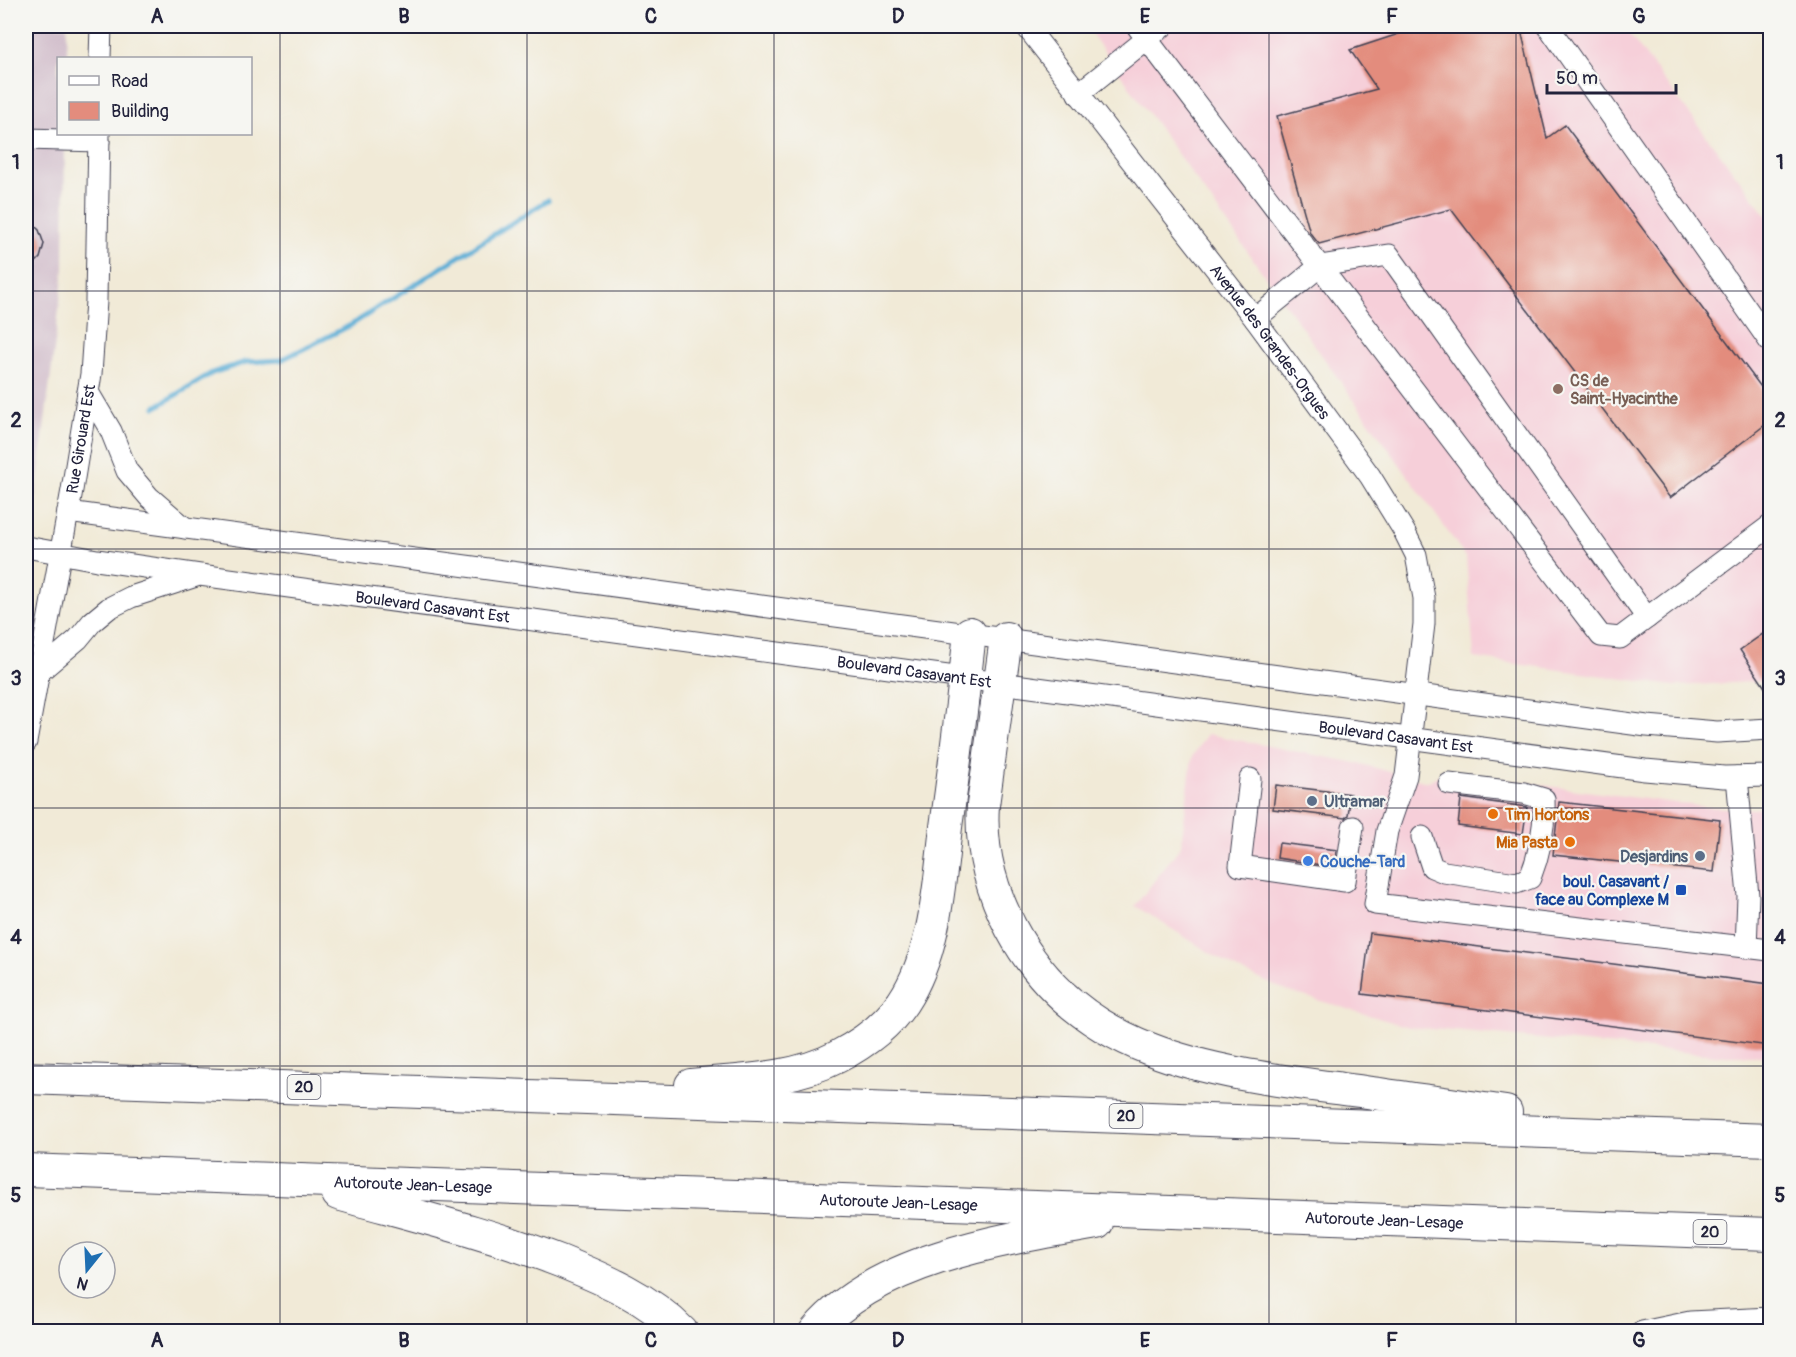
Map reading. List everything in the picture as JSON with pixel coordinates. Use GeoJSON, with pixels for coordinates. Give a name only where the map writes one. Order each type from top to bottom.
{"type":"FeatureCollection","features":[{"type":"Feature","properties":{"kind":"highway"},"geometry":{"type":"LineString","coordinates":[[582,1097],[774,1076],[802,1070],[835,1059],[850,1050],[879,1029],[892,1016],[911,987],[929,938],[939,879],[970,633]]}},
{"type":"Feature","properties":{"kind":"highway"},"geometry":{"type":"LineString","coordinates":[[1006,638],[983,805],[982,831],[987,866],[1002,911],[1024,951],[1052,986],[1087,1017],[1148,1049],[1178,1060],[1224,1071],[1669,1136]]}},
{"type":"Feature","properties":{"kind":"highway","name":"20"},"geometry":{"type":"LineString","coordinates":[[26,1078],[1770,1140]]}},
{"type":"Feature","properties":{"kind":"highway","name":"Autoroute Jean-Lesage"},"geometry":{"type":"LineString","coordinates":[[26,1170],[1770,1234]]}},
{"type":"Feature","properties":{"kind":"highway"},"geometry":{"type":"LineString","coordinates":[[285,1180],[466,1229],[536,1252],[594,1275],[626,1291],[653,1307],[682,1332]]}},
{"type":"Feature","properties":{"kind":"highway"},"geometry":{"type":"LineString","coordinates":[[815,1332],[837,1310],[859,1294],[937,1259],[1011,1238],[1160,1212]]}},
{"type":"Feature","properties":{"kind":"street"},"geometry":{"type":"LineString","coordinates":[[100,57],[101,26]]}},
{"type":"Feature","properties":{"kind":"street","name":"Avenue des Grandes-Orgues"},"geometry":{"type":"LineString","coordinates":[[1026,26],[1255,319],[1370,476],[1416,555],[1424,598],[1424,624],[1416,693],[1406,776],[1387,831],[1375,904],[1746,948]]}},
{"type":"Feature","properties":{"kind":"street"},"geometry":{"type":"LineString","coordinates":[[1548,26],[1770,342]]}},
{"type":"Feature","properties":{"kind":"street"},"geometry":{"type":"LineString","coordinates":[[1078,94],[1149,30],[1320,266],[1601,636],[1620,638],[1770,526]]}},
{"type":"Feature","properties":{"kind":"street"},"geometry":{"type":"LineString","coordinates":[[26,139],[99,137]]}},
{"type":"Feature","properties":{"kind":"street","name":"Rue Girouard Est"},"geometry":{"type":"LineString","coordinates":[[26,742],[88,392],[96,310],[99,137]]}},
{"type":"Feature","properties":{"kind":"street"},"geometry":{"type":"LineString","coordinates":[[1255,319],[1320,266],[1389,255],[1647,618]]}},
{"type":"Feature","properties":{"kind":"street"},"geometry":{"type":"LineString","coordinates":[[88,392],[111,431],[127,471],[149,497],[185,528]]}},
{"type":"Feature","properties":{"kind":"street"},"geometry":{"type":"LineString","coordinates":[[68,512],[1675,729],[1717,732],[1770,729]]}},
{"type":"Feature","properties":{"kind":"street","name":"Boulevard Casavant Est"},"geometry":{"type":"LineString","coordinates":[[26,547],[200,574],[1657,771],[1737,777],[1770,776]]}},
{"type":"Feature","properties":{"kind":"street"},"geometry":{"type":"LineString","coordinates":[[39,672],[78,639],[92,622],[109,608],[131,597],[200,574]]}},
{"type":"Feature","properties":{"kind":"street"},"geometry":{"type":"LineString","coordinates":[[1737,777],[1748,896],[1746,948],[1770,950]]}},
{"type":"Feature","properties":{"kind":"street"},"geometry":{"type":"LineString","coordinates":[[1250,779],[1240,866],[1345,881],[1353,827]]}},
{"type":"Feature","properties":{"kind":"street"},"geometry":{"type":"LineString","coordinates":[[1422,837],[1432,867],[1444,872],[1516,883],[1530,878],[1537,860],[1545,815],[1544,799],[1524,794],[1449,784]]}},
{"type":"Feature","properties":{"kind":"street"},"geometry":{"type":"LineString","coordinates":[[1642,1332],[1690,1322],[1770,1318]]}},
{"type":"Feature","properties":{"kind":"shaded area"},"geometry":{"type":"Polygon","coordinates":[[[26,26],[67,26],[67,57],[57,57],[57,135],[65,135],[64,269],[26,573],[26,26]]]}},
{"type":"Feature","properties":{"kind":"shaded area","name":"CS de Saint-Hyacinthe"},"geometry":{"type":"Polygon","coordinates":[[[1086,26],[1623,26],[1770,220],[1770,681],[1674,686],[1474,658],[1466,557],[1086,26]]]}},
{"type":"Feature","properties":{"kind":"shaded area"},"geometry":{"type":"Polygon","coordinates":[[[1207,734],[1361,764],[1427,782],[1444,772],[1705,807],[1754,809],[1770,806],[1770,1056],[1726,1056],[1409,1027],[1290,992],[1236,969],[1135,906],[1181,846],[1192,757],[1207,734]]]}},
{"type":"Feature","properties":{"kind":"building"},"geometry":{"type":"Polygon","coordinates":[[[1423,26],[1520,26],[1547,138],[1565,125],[1770,399],[1770,421],[1670,498],[1451,209],[1319,244],[1310,233],[1277,116],[1377,89],[1350,50],[1423,26]]]}},
{"type":"Feature","properties":{"kind":"building"},"geometry":{"type":"Polygon","coordinates":[[[26,218],[39,230],[44,244],[40,258],[26,272],[26,218]]]}},
{"type":"Feature","properties":{"kind":"building"},"geometry":{"type":"Polygon","coordinates":[[[1770,629],[1770,695],[1740,650],[1770,629]]]}},
{"type":"Feature","properties":{"kind":"building","name":"Ultramar"},"geometry":{"type":"Polygon","coordinates":[[[1276,785],[1351,794],[1348,815],[1345,818],[1273,809],[1276,785]]]}},
{"type":"Feature","properties":{"kind":"building"},"geometry":{"type":"Polygon","coordinates":[[[1461,798],[1527,807],[1523,834],[1458,826],[1461,798]]]}},
{"type":"Feature","properties":{"kind":"building"},"geometry":{"type":"Polygon","coordinates":[[[1559,802],[1720,820],[1714,872],[1553,855],[1559,802]]]}},
{"type":"Feature","properties":{"kind":"building"},"geometry":{"type":"Polygon","coordinates":[[[1279,843],[1337,850],[1334,867],[1277,858],[1279,843]]]}},
{"type":"Feature","properties":{"kind":"building"},"geometry":{"type":"Polygon","coordinates":[[[1370,933],[1770,984],[1770,1046],[1362,994],[1370,933]]]}},
{"type":"Feature","properties":{"kind":"waterway"},"geometry":{"type":"LineString","coordinates":[[156,407],[212,373],[246,362],[281,360],[351,325],[548,200]]}},
{"type":"Feature","properties":{"kind":"place","name":"CS de Saint-Hyacinthe"},"geometry":{"type":"Point","coordinates":[1558,389]}},
{"type":"Feature","properties":{"kind":"place","name":"Ultramar"},"geometry":{"type":"Point","coordinates":[1312,801]}},
{"type":"Feature","properties":{"kind":"place","name":"Tim Hortons"},"geometry":{"type":"Point","coordinates":[1493,814]}},
{"type":"Feature","properties":{"kind":"place","name":"Mia Pasta"},"geometry":{"type":"Point","coordinates":[1570,842]}},
{"type":"Feature","properties":{"kind":"place","name":"Desjardins"},"geometry":{"type":"Point","coordinates":[1700,856]}},
{"type":"Feature","properties":{"kind":"place","name":"Couche-Tard"},"geometry":{"type":"Point","coordinates":[1308,861]}},
{"type":"Feature","properties":{"kind":"place","name":"boul. Casavant / face au Complexe M"},"geometry":{"type":"Point","coordinates":[1681,890]}}]}
